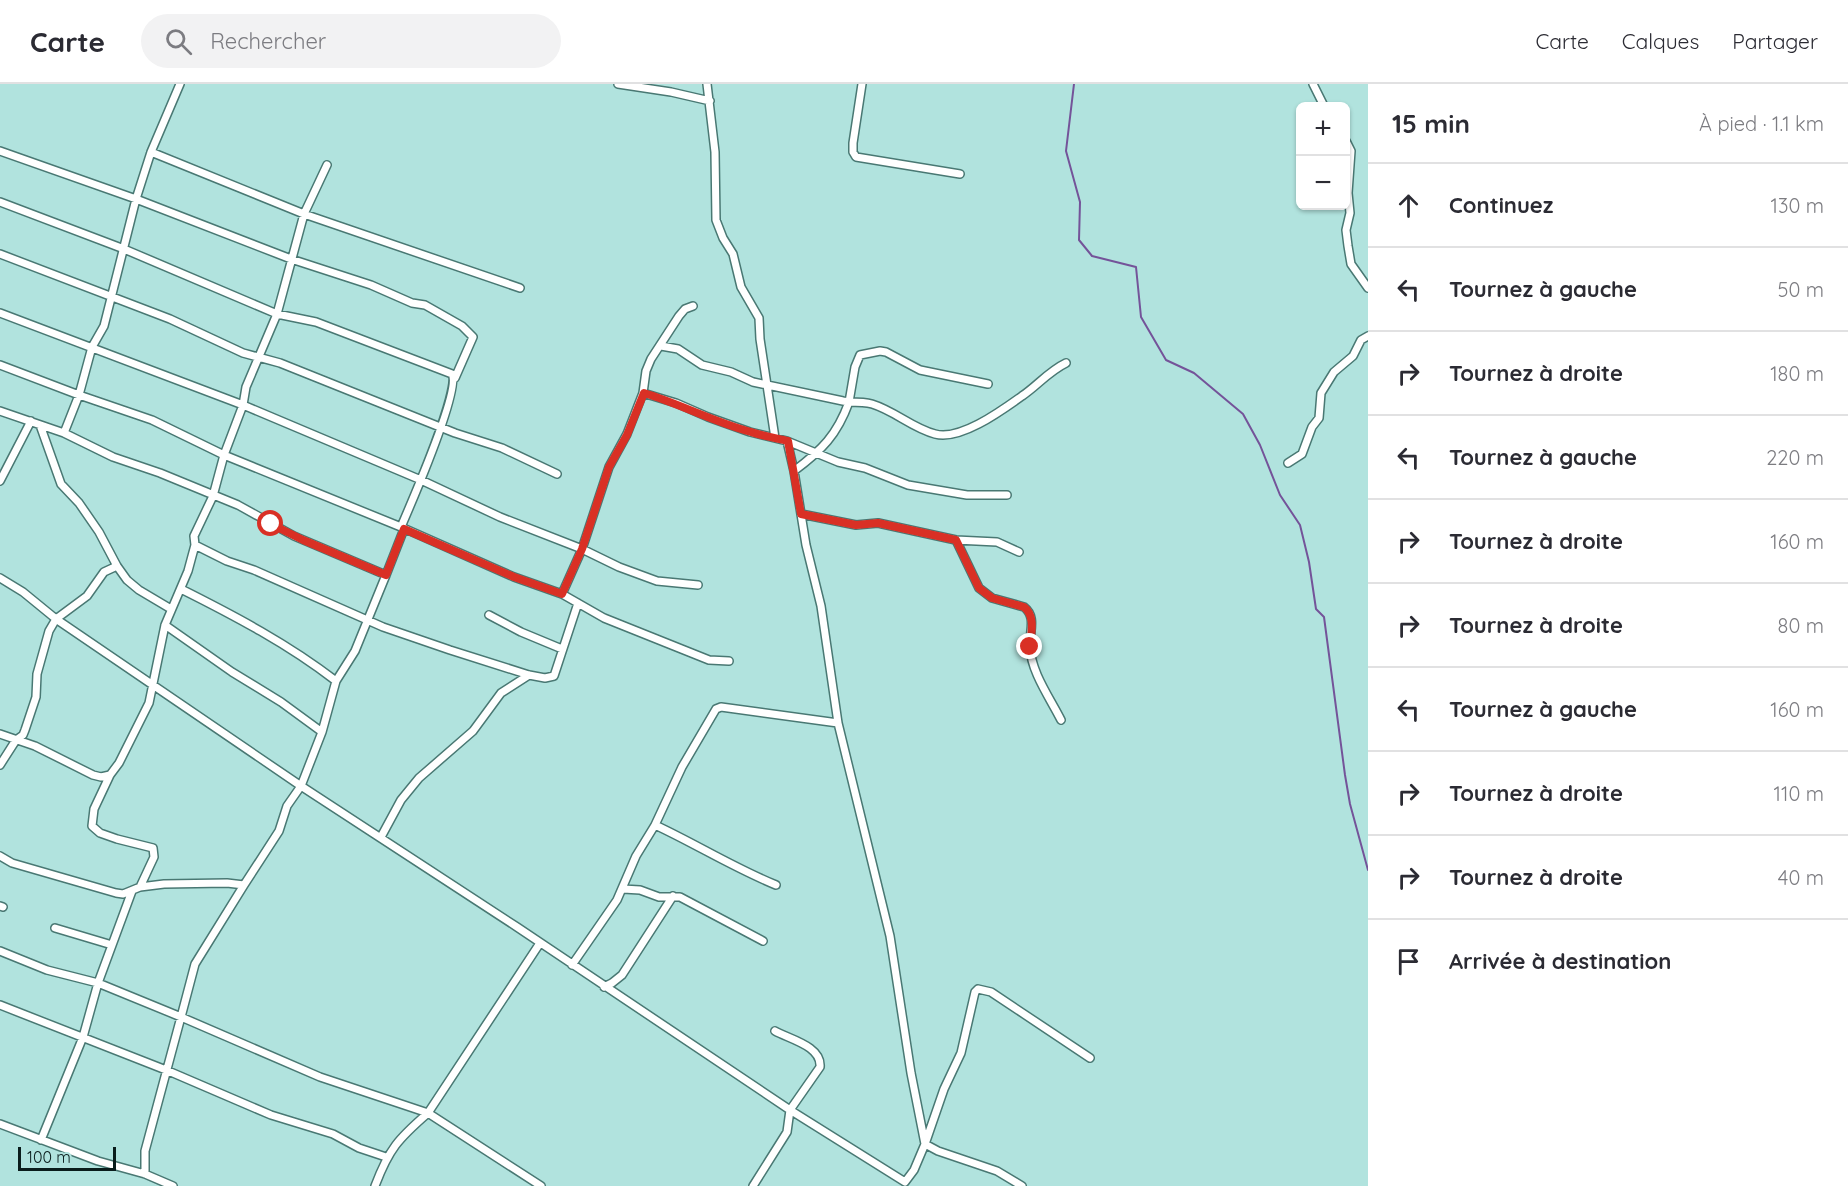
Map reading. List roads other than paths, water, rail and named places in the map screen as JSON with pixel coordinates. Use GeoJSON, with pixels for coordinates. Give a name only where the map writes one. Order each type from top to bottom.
{"type":"FeatureCollection","features":[{"type":"Feature","properties":{"kind":"street"},"geometry":{"type":"LineString","coordinates":[[64,433],[80,395],[92,347],[104,326],[136,199],[151,152],[180,84]]}},
{"type":"Feature","properties":{"kind":"street"},"geometry":{"type":"LineString","coordinates":[[618,84],[710,101]]}},
{"type":"Feature","properties":{"kind":"street"},"geometry":{"type":"LineString","coordinates":[[707,84],[715,152],[716,220],[733,254],[741,287],[759,318],[763,363],[775,438]]}},
{"type":"Feature","properties":{"kind":"street"},"geometry":{"type":"LineString","coordinates":[[862,84],[853,143],[853,152],[856,157],[960,174]]}},
{"type":"Feature","properties":{"kind":"street"},"geometry":{"type":"LineString","coordinates":[[1313,84],[1322,102]]}},
{"type":"Feature","properties":{"kind":"street"},"geometry":{"type":"LineString","coordinates":[[1350,148],[1352,151],[1347,194],[1350,213],[1346,230],[1348,246],[1351,264],[1368,288]]}},
{"type":"Feature","properties":{"kind":"street"},"geometry":{"type":"LineString","coordinates":[[0,151],[136,199],[291,259],[371,285],[412,303],[425,305],[462,326],[473,337],[455,378],[386,575],[355,651],[336,681],[322,732],[301,786],[287,806],[279,831],[195,964],[145,1150],[145,1174]]}},
{"type":"Feature","properties":{"kind":"street"},"geometry":{"type":"LineString","coordinates":[[151,152],[304,214],[520,288]]}},
{"type":"Feature","properties":{"kind":"street"},"geometry":{"type":"LineString","coordinates":[[140,887],[154,857],[153,848],[100,833],[92,826],[94,809],[149,703],[165,625],[181,589],[195,545],[194,536],[213,496],[224,455],[243,405],[246,387],[277,314],[304,214],[327,165]]}},
{"type":"Feature","properties":{"kind":"street"},"geometry":{"type":"LineString","coordinates":[[0,202],[124,249],[277,314],[316,322],[453,374],[455,378]]}},
{"type":"Feature","properties":{"kind":"street"},"geometry":{"type":"LineString","coordinates":[[0,254],[170,319],[257,358],[280,363],[502,448],[558,474]]}},
{"type":"Feature","properties":{"kind":"street"},"geometry":{"type":"LineString","coordinates":[[562,594],[582,549],[609,467],[627,435],[644,393],[646,371],[651,359],[679,316],[685,309],[693,306]]}},
{"type":"Feature","properties":{"kind":"street"},"geometry":{"type":"LineString","coordinates":[[0,313],[243,405],[421,480],[500,517],[582,549],[619,567],[657,581],[698,585]]}},
{"type":"Feature","properties":{"kind":"street"},"geometry":{"type":"LineString","coordinates":[[1288,463],[1302,454],[1312,427],[1319,418],[1321,393],[1334,372],[1353,356],[1361,340],[1368,336]]}},
{"type":"Feature","properties":{"kind":"street"},"geometry":{"type":"LineString","coordinates":[[661,346],[678,349],[702,365],[731,372],[753,382],[849,402],[872,404],[921,430],[946,436],[968,430],[982,422],[1021,397],[1057,367],[1066,363]]}},
{"type":"Feature","properties":{"kind":"street"},"geometry":{"type":"LineString","coordinates":[[794,471],[817,453],[840,425],[849,402],[860,355],[880,351],[920,370],[988,384]]}},
{"type":"Feature","properties":{"kind":"street"},"geometry":{"type":"LineString","coordinates":[[0,365],[152,420],[224,455],[514,577],[562,594],[604,618],[709,660],[729,661]]}},
{"type":"Feature","properties":{"kind":"street"},"geometry":{"type":"LineString","coordinates":[[644,393],[750,432],[788,441],[838,462],[865,468],[908,485],[967,495],[1007,495]]}},
{"type":"Feature","properties":{"kind":"street"},"geometry":{"type":"LineString","coordinates":[[0,411],[64,433],[113,457],[160,473],[238,505],[294,536],[386,575]]}},
{"type":"Feature","properties":{"kind":"street"},"geometry":{"type":"LineString","coordinates":[[0,481],[31,420]]}},
{"type":"Feature","properties":{"kind":"street"},"geometry":{"type":"LineString","coordinates":[[40,425],[61,484],[79,503],[99,532],[117,566],[127,580],[139,590],[171,609]]}},
{"type":"Feature","properties":{"kind":"street"},"geometry":{"type":"LineString","coordinates":[[788,441],[806,545],[821,606],[838,723],[890,936],[911,1073],[926,1144],[938,1151],[997,1171],[1023,1186]]}},
{"type":"Feature","properties":{"kind":"street"},"geometry":{"type":"LineString","coordinates":[[801,514],[856,525],[878,523],[956,540],[997,542],[1019,552]]}},
{"type":"Feature","properties":{"kind":"street"},"geometry":{"type":"LineString","coordinates":[[956,540],[979,588],[985,594],[1024,607],[1029,611],[1032,619],[1030,647],[1033,664],[1062,720]]}},
{"type":"Feature","properties":{"kind":"street"},"geometry":{"type":"LineString","coordinates":[[195,545],[227,561],[254,570],[367,619],[450,650],[545,678],[554,676],[578,603]]}},
{"type":"Feature","properties":{"kind":"street"},"geometry":{"type":"LineString","coordinates":[[0,765],[15,740],[23,735],[32,713],[39,663],[49,632],[56,619],[87,596],[104,572],[117,566]]}},
{"type":"Feature","properties":{"kind":"street"},"geometry":{"type":"LineString","coordinates":[[0,578],[23,592],[56,619],[301,786],[906,1185],[926,1144],[944,1089],[961,1053],[975,992],[978,989],[991,992],[1090,1058]]}},
{"type":"Feature","properties":{"kind":"street"},"geometry":{"type":"LineString","coordinates":[[181,589],[250,624],[308,659],[336,681]]}},
{"type":"Feature","properties":{"kind":"street"},"geometry":{"type":"LineString","coordinates":[[489,615],[562,650]]}},
{"type":"Feature","properties":{"kind":"street"},"geometry":{"type":"LineString","coordinates":[[165,625],[322,732]]}},
{"type":"Feature","properties":{"kind":"street"},"geometry":{"type":"LineString","coordinates":[[381,837],[401,800],[419,778],[473,731],[501,693],[530,675]]}},
{"type":"Feature","properties":{"kind":"street"},"geometry":{"type":"LineString","coordinates":[[572,965],[617,900],[636,856],[655,825],[682,767],[716,709],[721,707],[838,723]]}},
{"type":"Feature","properties":{"kind":"street"},"geometry":{"type":"LineString","coordinates":[[0,734],[35,746],[93,775],[101,777],[110,775]]}},
{"type":"Feature","properties":{"kind":"street"},"geometry":{"type":"LineString","coordinates":[[655,825],[705,849],[744,872],[776,885]]}},
{"type":"Feature","properties":{"kind":"street"},"geometry":{"type":"LineString","coordinates":[[0,856],[12,863],[116,893],[164,884],[244,885]]}},
{"type":"Feature","properties":{"kind":"street"},"geometry":{"type":"LineString","coordinates":[[623,888],[632,888],[659,897],[673,896],[690,901],[763,941]]}},
{"type":"Feature","properties":{"kind":"street"},"geometry":{"type":"LineString","coordinates":[[41,1140],[83,1037],[99,983],[132,891]]}},
{"type":"Feature","properties":{"kind":"street"},"geometry":{"type":"LineString","coordinates":[[604,987],[621,975],[673,896]]}},
{"type":"Feature","properties":{"kind":"street"},"geometry":{"type":"LineString","coordinates":[[56,928],[112,945]]}},
{"type":"Feature","properties":{"kind":"street"},"geometry":{"type":"LineString","coordinates":[[375,1186],[386,1157],[402,1136],[428,1113],[540,943]]}},
{"type":"Feature","properties":{"kind":"street"},"geometry":{"type":"LineString","coordinates":[[0,951],[46,970],[99,983],[320,1077],[428,1113],[541,1186]]}},
{"type":"Feature","properties":{"kind":"street"},"geometry":{"type":"LineString","coordinates":[[0,1005],[166,1070],[272,1115],[333,1134],[359,1148],[386,1157]]}},
{"type":"Feature","properties":{"kind":"street"},"geometry":{"type":"LineString","coordinates":[[753,1186],[787,1132],[790,1110],[820,1067],[821,1060],[805,1045],[775,1031]]}},
{"type":"Feature","properties":{"kind":"street"},"geometry":{"type":"LineString","coordinates":[[0,1125],[98,1161],[145,1174],[173,1186]]}},
{"type":"Feature","properties":{"kind":"waterway"},"geometry":{"type":"LineString","coordinates":[[1074,84],[1066,151],[1080,202],[1079,240],[1092,256],[1136,267],[1141,317],[1166,360],[1194,373],[1243,414],[1260,445],[1280,495],[1300,525],[1309,562],[1316,609],[1324,617],[1350,804],[1368,870]]}}]}
